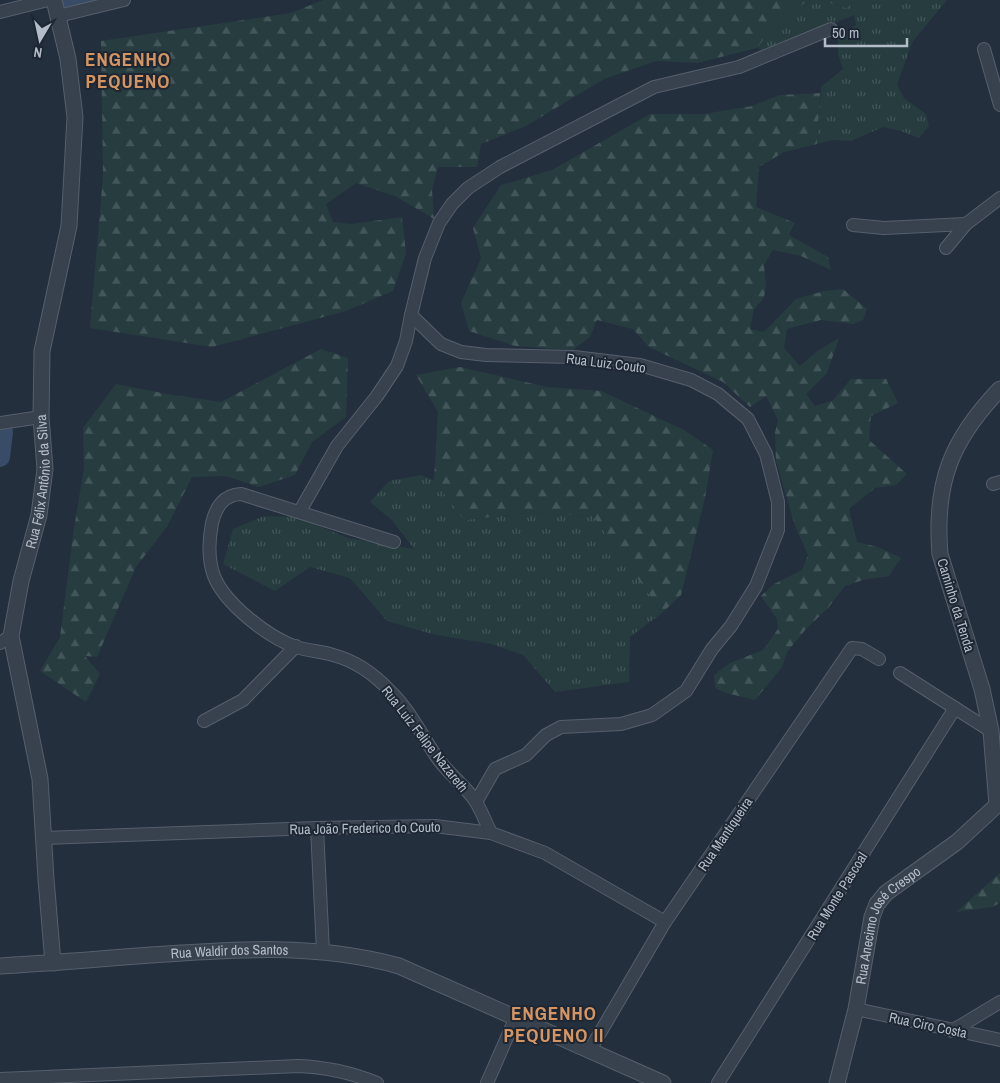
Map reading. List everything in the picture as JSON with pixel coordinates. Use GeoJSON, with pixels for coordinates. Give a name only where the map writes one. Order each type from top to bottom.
{"type":"FeatureCollection","features":[{"type":"Feature","properties":{"kind":"street"},"geometry":{"type":"LineString","coordinates":[[0,12],[48,0]]}},
{"type":"Feature","properties":{"kind":"street","name":"Rua Félix Antônio da Silva"},"geometry":{"type":"LineString","coordinates":[[53,963],[40,779],[5,639],[39,515],[45,469],[40,417],[42,351],[69,226],[75,117],[68,60],[54,0]]}},
{"type":"Feature","properties":{"kind":"street"},"geometry":{"type":"LineString","coordinates":[[58,16],[124,0]]}},
{"type":"Feature","properties":{"kind":"street"},"geometry":{"type":"LineString","coordinates":[[300,511],[337,446],[377,396],[397,366],[406,341],[425,258],[439,223],[452,204],[468,188],[500,167],[654,87],[739,67],[831,29]]}},
{"type":"Feature","properties":{"kind":"street"},"geometry":{"type":"LineString","coordinates":[[984,48],[1000,106]]}},
{"type":"Feature","properties":{"kind":"street"},"geometry":{"type":"LineString","coordinates":[[946,248],[966,224],[1000,198]]}},
{"type":"Feature","properties":{"kind":"street"},"geometry":{"type":"LineString","coordinates":[[853,225],[884,228],[966,224]]}},
{"type":"Feature","properties":{"kind":"street","name":"Rua Luiz Couto"},"geometry":{"type":"LineString","coordinates":[[411,315],[441,344],[461,352],[486,355],[574,357],[640,365],[692,380],[718,394],[748,419],[766,454],[778,502],[778,530],[756,586],[731,626],[712,649],[686,691],[652,715],[621,724],[561,727],[546,735],[526,755],[495,770],[476,802]]}},
{"type":"Feature","properties":{"kind":"street","name":"Caminho da Tenda"},"geometry":{"type":"LineString","coordinates":[[999,804],[991,731],[979,679],[940,554],[939,512],[951,456],[967,426],[1000,389]]}},
{"type":"Feature","properties":{"kind":"street"},"geometry":{"type":"LineString","coordinates":[[0,423],[40,417]]}},
{"type":"Feature","properties":{"kind":"street","name":"Rua Luiz Felipe Nazareth"},"geometry":{"type":"LineString","coordinates":[[394,542],[347,529],[300,511],[241,494],[231,495],[221,502],[214,517],[210,534],[210,552],[214,576],[230,600],[262,629],[296,646],[333,654],[353,662],[372,674],[392,692],[437,758],[476,802],[491,833]]}},
{"type":"Feature","properties":{"kind":"street"},"geometry":{"type":"LineString","coordinates":[[204,721],[243,700],[296,646]]}},
{"type":"Feature","properties":{"kind":"street","name":"Rua Mantiqueira"},"geometry":{"type":"LineString","coordinates":[[590,1050],[665,922],[852,648],[862,649],[879,659]]}},
{"type":"Feature","properties":{"kind":"street"},"geometry":{"type":"LineString","coordinates":[[900,673],[991,731]]}},
{"type":"Feature","properties":{"kind":"street","name":"Rua Monte Pascoal"},"geometry":{"type":"LineString","coordinates":[[718,1083],[956,708]]}},
{"type":"Feature","properties":{"kind":"street","name":"Rua Anecimo José Crespo"},"geometry":{"type":"LineString","coordinates":[[837,1083],[856,1010],[872,917],[878,904],[886,893],[957,842],[999,804]]}},
{"type":"Feature","properties":{"kind":"street","name":"Rua João Frederico do Couto"},"geometry":{"type":"LineString","coordinates":[[44,838],[317,828],[435,826],[491,833],[545,853],[665,922]]}},
{"type":"Feature","properties":{"kind":"street"},"geometry":{"type":"LineString","coordinates":[[317,828],[323,952]]}},
{"type":"Feature","properties":{"kind":"street","name":"Rua Waldir dos Santos"},"geometry":{"type":"LineString","coordinates":[[0,966],[266,949],[368,957],[399,966],[663,1083]]}},
{"type":"Feature","properties":{"kind":"street"},"geometry":{"type":"LineString","coordinates":[[952,1031],[1000,1002]]}},
{"type":"Feature","properties":{"kind":"street","name":"Rua Ciro Costa"},"geometry":{"type":"LineString","coordinates":[[856,1010],[1000,1040]]}},
{"type":"Feature","properties":{"kind":"street"},"geometry":{"type":"LineString","coordinates":[[487,1083],[516,1017]]}},
{"type":"Feature","properties":{"kind":"street"},"geometry":{"type":"LineString","coordinates":[[0,1080],[298,1066],[325,1067],[350,1072],[377,1083]]}},
{"type":"Feature","properties":{"kind":"green space"},"geometry":{"type":"Polygon","coordinates":[[[323,0],[810,0],[780,18],[757,48],[697,63],[656,61],[604,79],[526,126],[481,144],[477,167],[438,167],[432,190],[434,219],[395,196],[356,183],[326,204],[333,222],[352,224],[402,217],[406,253],[393,291],[346,311],[212,347],[90,328],[103,176],[101,41],[291,13],[323,0]]]}},
{"type":"Feature","properties":{"kind":"green space"},"geometry":{"type":"Polygon","coordinates":[[[810,0],[821,0],[846,8],[857,0],[947,0],[913,41],[897,84],[904,98],[926,114],[929,126],[919,138],[883,127],[851,141],[834,140],[817,144],[821,87],[843,69],[838,54],[838,36],[856,25],[854,15],[766,52],[757,48],[780,18],[810,0]]]}},
{"type":"Feature","properties":{"kind":"green space"},"geometry":{"type":"Polygon","coordinates":[[[821,0],[857,0],[846,8],[821,0]]]}},
{"type":"Feature","properties":{"kind":"green space"},"geometry":{"type":"Polygon","coordinates":[[[820,93],[817,144],[784,152],[759,167],[756,207],[795,223],[789,235],[828,257],[831,270],[801,256],[773,250],[764,265],[766,285],[764,298],[754,309],[750,329],[764,332],[796,299],[824,291],[843,289],[867,309],[863,320],[853,324],[821,320],[787,329],[784,348],[800,366],[816,352],[839,338],[827,373],[806,394],[815,406],[832,401],[851,379],[886,379],[898,403],[871,416],[869,440],[907,474],[896,485],[875,488],[849,509],[857,542],[878,547],[901,558],[889,576],[863,580],[845,586],[828,608],[806,629],[787,652],[782,667],[755,700],[726,693],[715,688],[714,675],[730,663],[763,650],[778,629],[777,619],[761,596],[774,584],[802,570],[808,555],[795,526],[776,461],[775,433],[778,420],[766,396],[750,407],[723,382],[649,347],[633,329],[597,320],[590,337],[573,350],[515,346],[469,331],[461,303],[481,258],[473,228],[501,185],[552,170],[650,114],[704,114],[752,106],[780,95],[820,93]]]}},
{"type":"Feature","properties":{"kind":"green space"},"geometry":{"type":"Polygon","coordinates":[[[321,349],[348,358],[346,417],[312,442],[295,475],[259,487],[226,476],[192,477],[168,525],[136,567],[97,657],[85,656],[100,674],[86,702],[40,671],[60,637],[74,528],[84,469],[83,428],[116,384],[221,402],[321,349]]]}},
{"type":"Feature","properties":{"kind":"green space"},"geometry":{"type":"Polygon","coordinates":[[[460,367],[547,387],[601,391],[684,430],[713,450],[705,498],[681,595],[662,613],[593,516],[528,513],[464,520],[434,480],[438,412],[416,375],[460,367]]]}},
{"type":"Feature","properties":{"kind":"green space"},"geometry":{"type":"Polygon","coordinates":[[[421,475],[434,480],[464,520],[528,513],[593,516],[662,613],[630,637],[629,682],[555,692],[523,655],[491,644],[432,634],[387,621],[350,578],[310,567],[275,591],[223,564],[233,529],[264,516],[296,517],[348,538],[414,549],[392,520],[370,502],[389,481],[421,475]]]}},
{"type":"Feature","properties":{"kind":"green space"},"geometry":{"type":"Polygon","coordinates":[[[1000,873],[1000,903],[992,907],[956,912],[1000,873]]]}},
{"type":"Feature","properties":{"kind":"waterway"},"geometry":{"type":"LineString","coordinates":[[65,7],[98,0]]}},
{"type":"Feature","properties":{"kind":"waterway"},"geometry":{"type":"LineString","coordinates":[[0,457],[3,432]]}},
{"type":"Feature","properties":{"kind":"district","name":"ENGENHO PEQUENO"},"geometry":{"type":"Point","coordinates":[128,70]}},
{"type":"Feature","properties":{"kind":"district","name":"ENGENHO PEQUENO II"},"geometry":{"type":"Point","coordinates":[554,1024]}}]}
